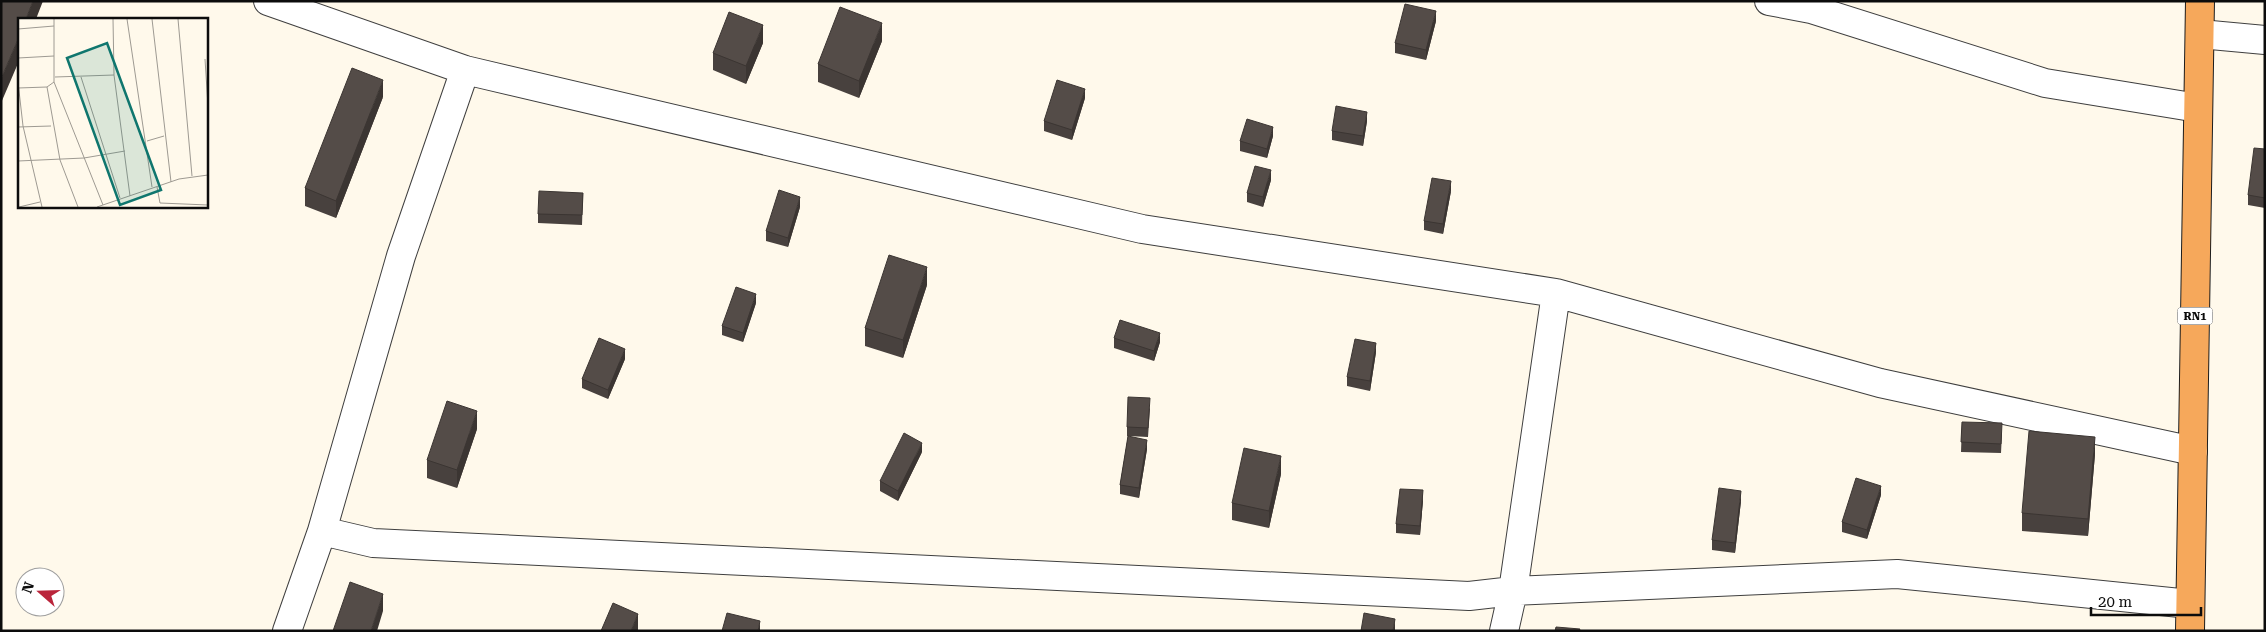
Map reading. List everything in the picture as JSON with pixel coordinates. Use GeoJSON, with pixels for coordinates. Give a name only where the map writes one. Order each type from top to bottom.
{"type":"FeatureCollection","features":[{"type":"Feature","properties":{"kind":"highway","name":"RN1"},"geometry":{"type":"LineString","coordinates":[[2190,631],[2200,1]]}},
{"type":"Feature","properties":{"kind":"street"},"geometry":{"type":"LineString","coordinates":[[268,1],[465,70],[1142,229],[1556,293],[1880,383],[2193,451]]}},
{"type":"Feature","properties":{"kind":"street"},"geometry":{"type":"LineString","coordinates":[[1769,1],[1811,9],[2045,83],[2198,108]]}},
{"type":"Feature","properties":{"kind":"street"},"geometry":{"type":"LineString","coordinates":[[2200,34],[2265,40]]}},
{"type":"Feature","properties":{"kind":"street"},"geometry":{"type":"LineString","coordinates":[[287,631],[322,531],[401,256],[465,70]]}},
{"type":"Feature","properties":{"kind":"street"},"geometry":{"type":"LineString","coordinates":[[1504,631],[1513,591],[1556,293]]}},
{"type":"Feature","properties":{"kind":"street"},"geometry":{"type":"LineString","coordinates":[[322,531],[383,543],[1469,596],[1513,591],[1897,574],[2190,604]]}},
{"type":"Feature","properties":{"kind":"building"},"geometry":{"type":"Polygon","coordinates":[[[1,1],[33,1],[26,18],[18,18],[18,39],[1,79],[1,1]]]}},
{"type":"Feature","properties":{"kind":"building"},"geometry":{"type":"Polygon","coordinates":[[[1405,4],[1436,11],[1426,50],[1395,43],[1405,4]]]}},
{"type":"Feature","properties":{"kind":"building"},"geometry":{"type":"Polygon","coordinates":[[[840,7],[882,23],[859,81],[818,64],[840,7]]]}},
{"type":"Feature","properties":{"kind":"building"},"geometry":{"type":"Polygon","coordinates":[[[729,12],[763,25],[746,66],[713,53],[729,12]]]}},
{"type":"Feature","properties":{"kind":"building"},"geometry":{"type":"Polygon","coordinates":[[[352,68],[383,80],[336,201],[305,188],[352,68]]]}},
{"type":"Feature","properties":{"kind":"building"},"geometry":{"type":"Polygon","coordinates":[[[1057,80],[1085,89],[1072,130],[1044,121],[1057,80]]]}},
{"type":"Feature","properties":{"kind":"building"},"geometry":{"type":"Polygon","coordinates":[[[1336,106],[1367,112],[1363,136],[1332,131],[1336,106]]]}},
{"type":"Feature","properties":{"kind":"building"},"geometry":{"type":"Polygon","coordinates":[[[1247,119],[1273,127],[1267,149],[1240,141],[1247,119]]]}},
{"type":"Feature","properties":{"kind":"building"},"geometry":{"type":"Polygon","coordinates":[[[2254,148],[2265,149],[2265,198],[2248,195],[2254,148]]]}},
{"type":"Feature","properties":{"kind":"building"},"geometry":{"type":"Polygon","coordinates":[[[1255,166],[1271,170],[1263,197],[1247,193],[1255,166]]]}},
{"type":"Feature","properties":{"kind":"building"},"geometry":{"type":"Polygon","coordinates":[[[1432,178],[1451,181],[1443,224],[1424,221],[1432,178]]]}},
{"type":"Feature","properties":{"kind":"building"},"geometry":{"type":"Polygon","coordinates":[[[779,190],[800,197],[788,238],[766,231],[779,190]]]}},
{"type":"Feature","properties":{"kind":"building"},"geometry":{"type":"Polygon","coordinates":[[[539,191],[583,193],[582,215],[538,214],[539,191]]]}},
{"type":"Feature","properties":{"kind":"building"},"geometry":{"type":"Polygon","coordinates":[[[889,255],[927,267],[903,340],[865,328],[889,255]]]}},
{"type":"Feature","properties":{"kind":"building"},"geometry":{"type":"Polygon","coordinates":[[[736,287],[756,294],[743,333],[722,326],[736,287]]]}},
{"type":"Feature","properties":{"kind":"building"},"geometry":{"type":"Polygon","coordinates":[[[1120,320],[1160,333],[1154,351],[1114,338],[1120,320]]]}},
{"type":"Feature","properties":{"kind":"building"},"geometry":{"type":"Polygon","coordinates":[[[599,338],[625,349],[608,390],[582,379],[599,338]]]}},
{"type":"Feature","properties":{"kind":"building"},"geometry":{"type":"Polygon","coordinates":[[[1355,339],[1376,343],[1370,381],[1347,377],[1355,339]]]}},
{"type":"Feature","properties":{"kind":"building"},"geometry":{"type":"Polygon","coordinates":[[[1128,397],[1150,398],[1148,428],[1127,427],[1128,397]]]}},
{"type":"Feature","properties":{"kind":"building"},"geometry":{"type":"Polygon","coordinates":[[[447,401],[477,411],[457,470],[427,460],[447,401]]]}},
{"type":"Feature","properties":{"kind":"building"},"geometry":{"type":"Polygon","coordinates":[[[1962,422],[2002,423],[2001,444],[1961,442],[1962,422]]]}},
{"type":"Feature","properties":{"kind":"building"},"geometry":{"type":"Polygon","coordinates":[[[2029,431],[2095,437],[2088,519],[2022,513],[2029,431]]]}},
{"type":"Feature","properties":{"kind":"building"},"geometry":{"type":"Polygon","coordinates":[[[904,433],[922,443],[898,491],[880,481],[904,433]]]}},
{"type":"Feature","properties":{"kind":"building"},"geometry":{"type":"Polygon","coordinates":[[[1128,436],[1147,440],[1139,488],[1120,485],[1128,436]]]}},
{"type":"Feature","properties":{"kind":"building"},"geometry":{"type":"Polygon","coordinates":[[[1244,448],[1281,456],[1269,511],[1232,503],[1244,448]]]}},
{"type":"Feature","properties":{"kind":"building"},"geometry":{"type":"Polygon","coordinates":[[[1856,478],[1881,486],[1867,530],[1842,522],[1856,478]]]}},
{"type":"Feature","properties":{"kind":"building"},"geometry":{"type":"Polygon","coordinates":[[[1719,488],[1741,491],[1735,543],[1712,540],[1719,488]]]}},
{"type":"Feature","properties":{"kind":"building"},"geometry":{"type":"Polygon","coordinates":[[[1400,489],[1423,490],[1420,526],[1396,524],[1400,489]]]}},
{"type":"Feature","properties":{"kind":"building"},"geometry":{"type":"Polygon","coordinates":[[[350,582],[383,594],[371,631],[333,631],[350,582]]]}},
{"type":"Feature","properties":{"kind":"building"},"geometry":{"type":"Polygon","coordinates":[[[613,603],[638,614],[631,631],[601,631],[613,603]]]}},
{"type":"Feature","properties":{"kind":"building"},"geometry":{"type":"Polygon","coordinates":[[[727,613],[760,621],[758,631],[722,631],[727,613]]]}},
{"type":"Feature","properties":{"kind":"building"},"geometry":{"type":"Polygon","coordinates":[[[1364,613],[1395,619],[1393,631],[1361,631],[1364,613]]]}},
{"type":"Feature","properties":{"kind":"building"},"geometry":{"type":"Polygon","coordinates":[[[1556,627],[1580,629],[1579,631],[1555,631],[1556,627]]]}}]}
